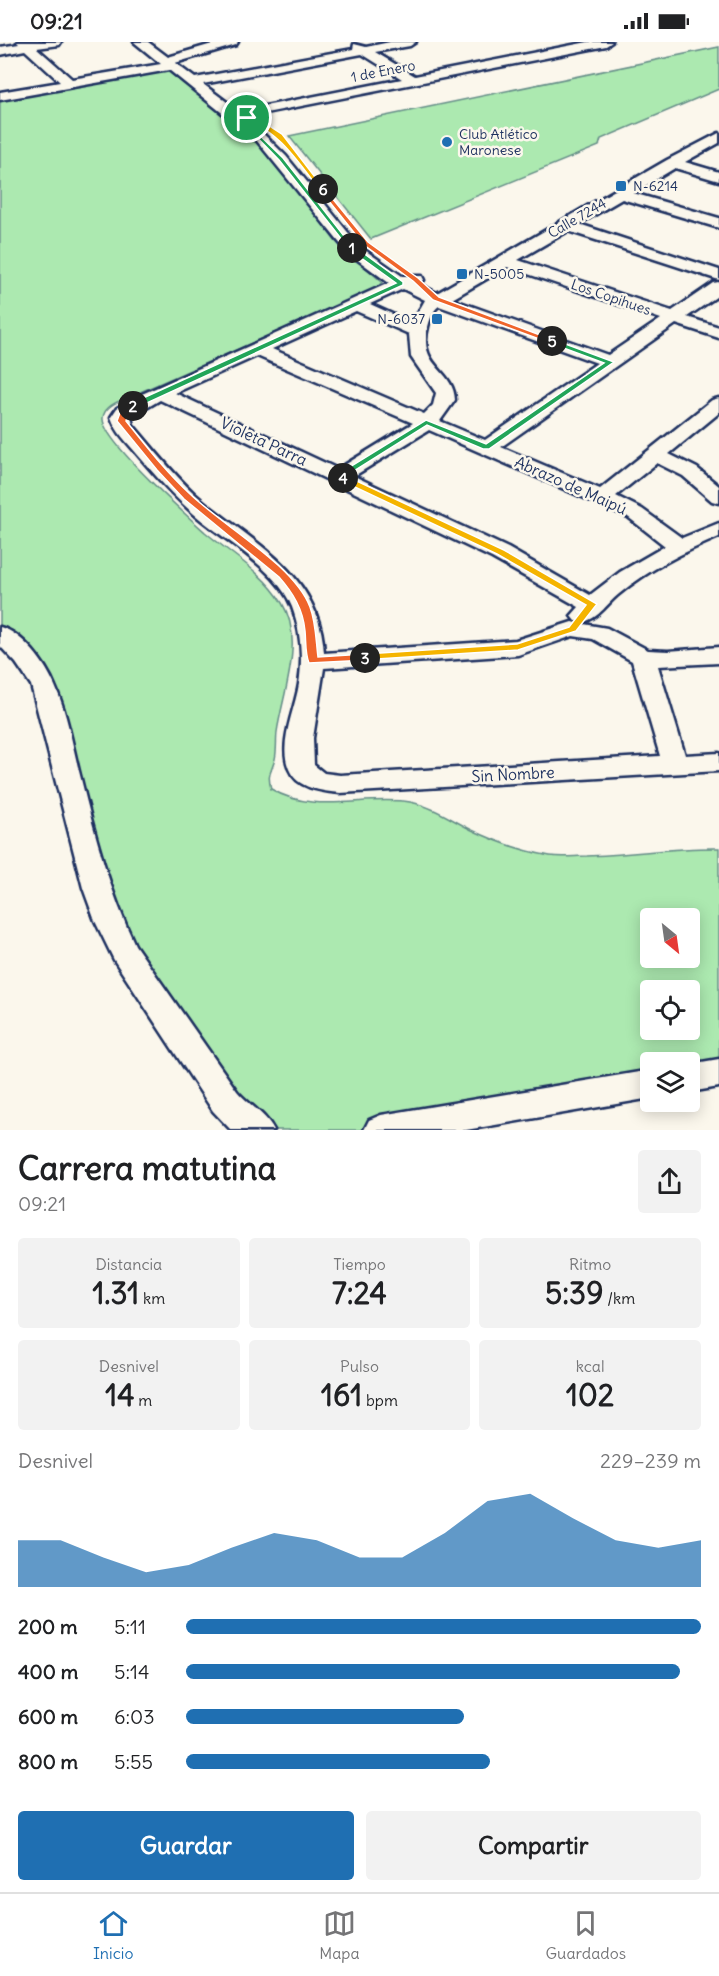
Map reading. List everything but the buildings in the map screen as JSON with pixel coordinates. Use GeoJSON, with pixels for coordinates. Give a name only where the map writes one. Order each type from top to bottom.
{"type":"FeatureCollection","features":[{"type":"Feature","properties":{"kind":"street"},"geometry":{"type":"LineString","coordinates":[[0,51],[25,44],[55,42]]}},
{"type":"Feature","properties":{"kind":"street"},"geometry":{"type":"LineString","coordinates":[[140,42],[236,115],[281,159],[353,249],[436,299],[610,362]]}},
{"type":"Feature","properties":{"kind":"street"},"geometry":{"type":"LineString","coordinates":[[0,96],[169,64],[232,42]]}},
{"type":"Feature","properties":{"kind":"street"},"geometry":{"type":"LineString","coordinates":[[350,42],[413,80]]}},
{"type":"Feature","properties":{"kind":"street"},"geometry":{"type":"LineString","coordinates":[[192,82],[410,42]]}},
{"type":"Feature","properties":{"kind":"street","name":"1 de Enero"},"geometry":{"type":"LineString","coordinates":[[236,115],[413,80],[577,44],[606,42]]}},
{"type":"Feature","properties":{"kind":"street"},"geometry":{"type":"LineString","coordinates":[[25,44],[70,84]]}},
{"type":"Feature","properties":{"kind":"street","name":"Calle 7244"},"geometry":{"type":"LineString","coordinates":[[436,299],[719,137]]}},
{"type":"Feature","properties":{"kind":"street"},"geometry":{"type":"LineString","coordinates":[[672,163],[719,177]]}},
{"type":"Feature","properties":{"kind":"street"},"geometry":{"type":"LineString","coordinates":[[620,194],[719,223]]}},
{"type":"Feature","properties":{"kind":"street"},"geometry":{"type":"LineString","coordinates":[[565,225],[719,275]]}},
{"type":"Feature","properties":{"kind":"street","name":"Los Copihues"},"geometry":{"type":"LineString","coordinates":[[503,260],[719,333]]}},
{"type":"Feature","properties":{"kind":"street"},"geometry":{"type":"LineString","coordinates":[[408,282],[355,304],[130,408],[121,417],[124,426],[180,490],[282,575],[296,591],[305,606],[313,661],[518,647],[573,629],[599,633],[643,657],[668,659],[719,655]]}},
{"type":"Feature","properties":{"kind":"street"},"geometry":{"type":"LineString","coordinates":[[486,447],[719,287]]}},
{"type":"Feature","properties":{"kind":"street"},"geometry":{"type":"LineString","coordinates":[[340,476],[440,411],[446,397],[444,388],[419,355],[418,332],[425,311],[436,299]]}},
{"type":"Feature","properties":{"kind":"street"},"geometry":{"type":"LineString","coordinates":[[355,304],[418,332]]}},
{"type":"Feature","properties":{"kind":"street","name":"Abrazo de Maipú"},"geometry":{"type":"LineString","coordinates":[[256,350],[602,496],[635,513],[681,547]]}},
{"type":"Feature","properties":{"kind":"street","name":"Violeta Parra"},"geometry":{"type":"LineString","coordinates":[[160,393],[500,552],[592,604]]}},
{"type":"Feature","properties":{"kind":"street"},"geometry":{"type":"LineString","coordinates":[[602,496],[719,404]]}},
{"type":"Feature","properties":{"kind":"street"},"geometry":{"type":"LineString","coordinates":[[655,455],[690,472],[719,497]]}},
{"type":"Feature","properties":{"kind":"street"},"geometry":{"type":"LineString","coordinates":[[573,629],[592,604],[640,569],[719,529]]}},
{"type":"Feature","properties":{"kind":"street"},"geometry":{"type":"LineString","coordinates":[[0,634],[19,650],[43,685],[94,880],[112,928],[131,962],[225,1101],[238,1116],[257,1130]]}},
{"type":"Feature","properties":{"kind":"street"},"geometry":{"type":"LineString","coordinates":[[643,657],[675,765]]}},
{"type":"Feature","properties":{"kind":"street","name":"Sin Nombre"},"geometry":{"type":"LineString","coordinates":[[313,661],[299,752],[302,769],[308,776],[328,784],[719,762]]}},
{"type":"Feature","properties":{"kind":"street"},"geometry":{"type":"LineString","coordinates":[[700,1076],[719,1073]]}},
{"type":"Feature","properties":{"kind":"street"},"geometry":{"type":"LineString","coordinates":[[381,1130],[640,1086]]}},
{"type":"Feature","properties":{"kind":"green space","name":"Club Atlético Maronese"},"geometry":{"type":"Polygon","coordinates":[[[719,47],[719,89],[601,139],[599,146],[371,239],[289,136],[719,47]]]}},
{"type":"Feature","properties":{"kind":"green space"},"geometry":{"type":"Polygon","coordinates":[[[165,71],[172,72],[232,118],[275,159],[335,241],[382,282],[377,288],[116,403],[107,409],[103,418],[106,428],[129,459],[205,532],[257,573],[275,592],[289,618],[292,650],[277,732],[276,756],[269,776],[271,789],[287,797],[321,803],[392,800],[410,802],[434,810],[491,838],[520,849],[550,856],[719,848],[719,1073],[700,1076],[700,1052],[640,1052],[640,1086],[381,1130],[257,1130],[124,952],[49,706],[0,634],[0,98],[165,71]]]}},
{"type":"Feature","properties":{"kind":"place","name":"Club Atlético Maronese"},"geometry":{"type":"Point","coordinates":[447,142]}},
{"type":"Feature","properties":{"kind":"place","name":"N-6214"},"geometry":{"type":"Point","coordinates":[621,186]}},
{"type":"Feature","properties":{"kind":"place","name":"N-5005"},"geometry":{"type":"Point","coordinates":[462,274]}},
{"type":"Feature","properties":{"kind":"place","name":"N-6037"},"geometry":{"type":"Point","coordinates":[437,319]}},
{"type":"Feature","properties":{"kind":"route"},"geometry":{"type":"LineString","coordinates":[[236,115],[247,118],[263,124],[280,136],[359,236],[416,280],[436,299],[610,362],[486,447],[426,422],[340,476],[500,552],[592,604],[573,629],[518,647],[313,661],[305,606],[296,591],[282,575],[207,515],[173,483],[124,426],[121,417],[124,412],[138,403],[401,284],[369,262],[347,243],[281,159],[236,115]]}}]}
